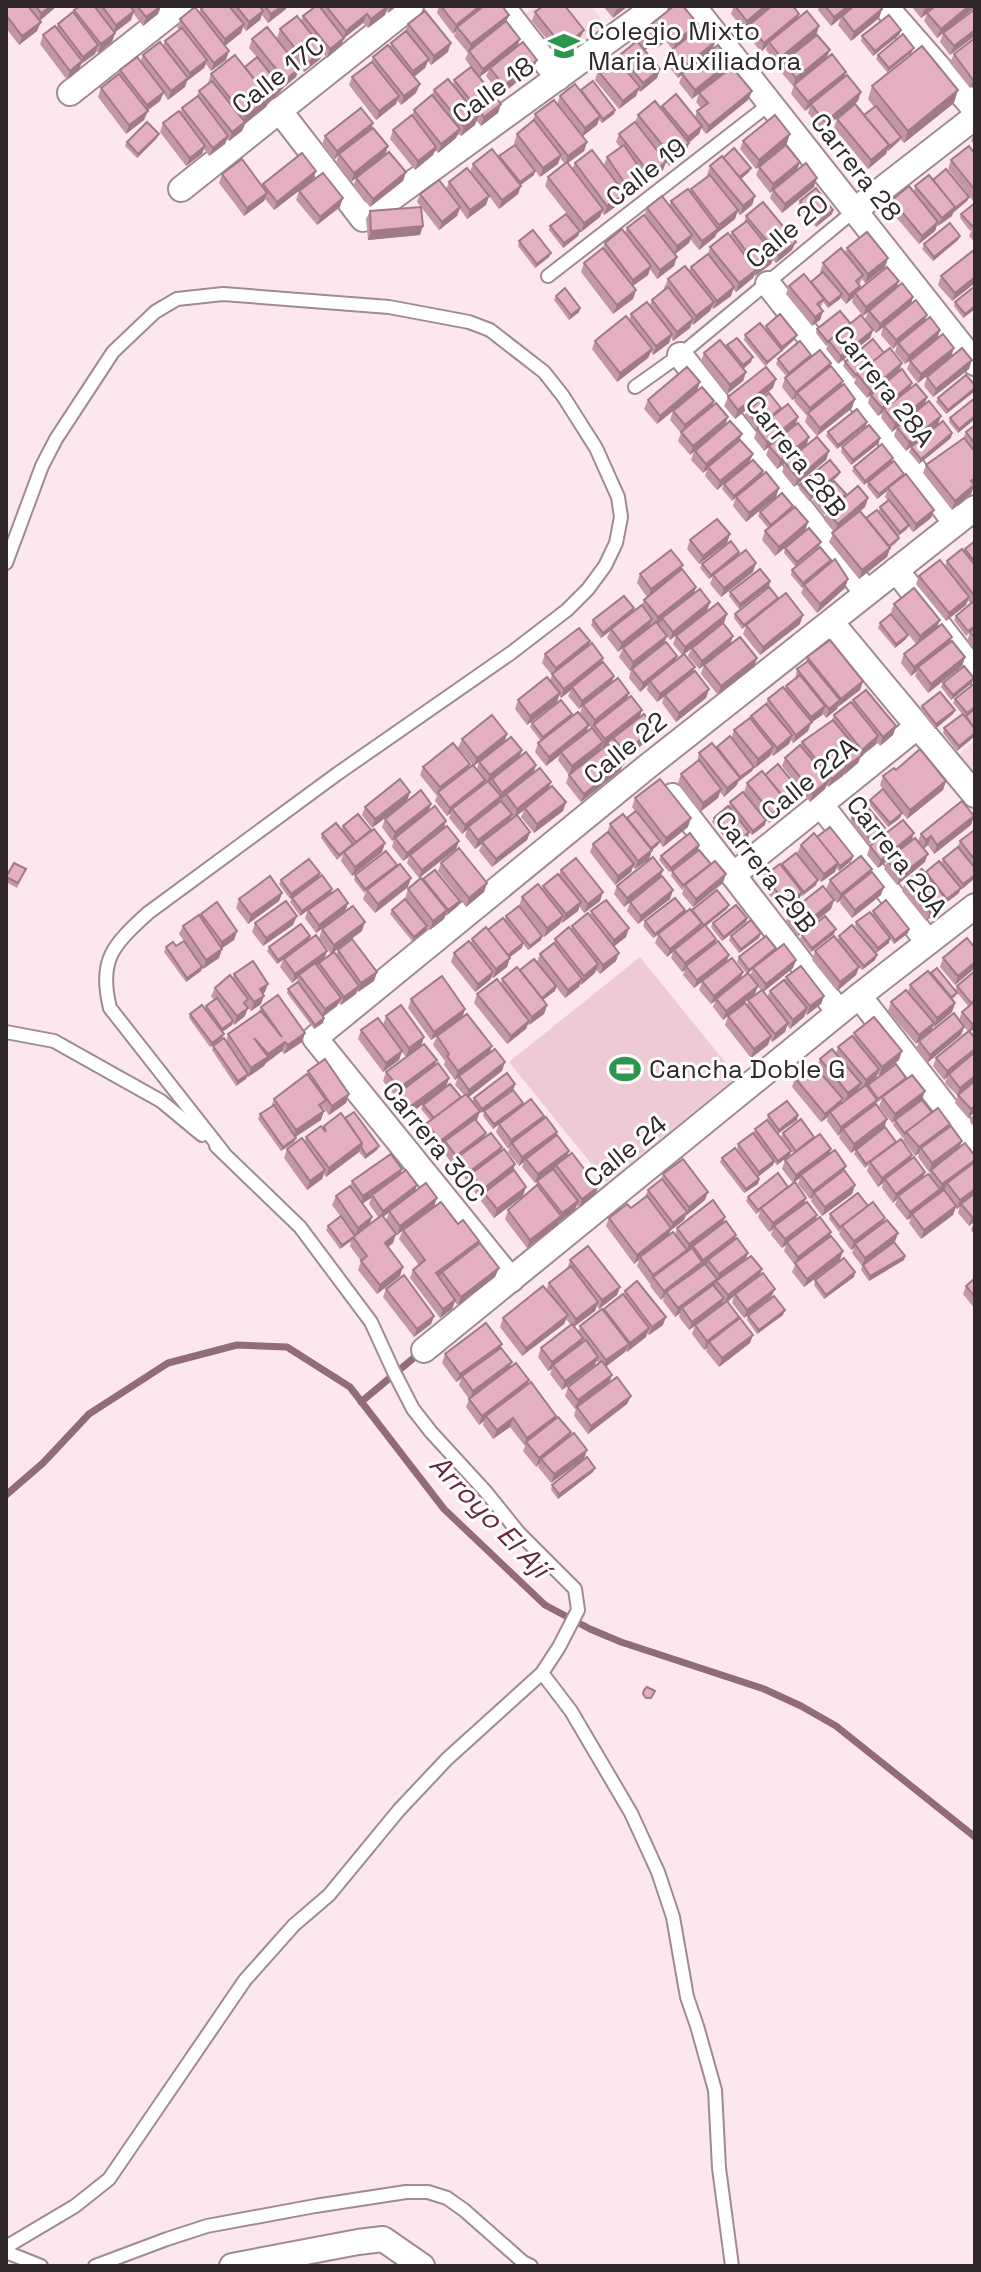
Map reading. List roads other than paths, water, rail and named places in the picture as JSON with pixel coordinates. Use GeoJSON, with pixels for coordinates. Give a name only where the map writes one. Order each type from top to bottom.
{"type":"FeatureCollection","features":[{"type":"Feature","properties":{"kind":"street"},"geometry":{"type":"LineString","coordinates":[[70,93],[180,6]]}},
{"type":"Feature","properties":{"kind":"street","name":"Calle 17C"},"geometry":{"type":"LineString","coordinates":[[181,189],[411,6]]}},
{"type":"Feature","properties":{"kind":"street"},"geometry":{"type":"LineString","coordinates":[[502,6],[558,78]]}},
{"type":"Feature","properties":{"kind":"street","name":"Calle 18"},"geometry":{"type":"LineString","coordinates":[[279,110],[363,219],[656,6]]}},
{"type":"Feature","properties":{"kind":"street","name":"Carrera 28"},"geometry":{"type":"LineString","coordinates":[[693,6],[975,363]]}},
{"type":"Feature","properties":{"kind":"street"},"geometry":{"type":"LineString","coordinates":[[885,6],[975,109]]}},
{"type":"Feature","properties":{"kind":"street","name":"Calle 20"},"geometry":{"type":"LineString","coordinates":[[854,211],[975,117]]}},
{"type":"Feature","properties":{"kind":"street","name":"Carrera 28A"},"geometry":{"type":"LineString","coordinates":[[768,284],[966,515]]}},
{"type":"Feature","properties":{"kind":"street","name":"Carrera 28B"},"geometry":{"type":"LineString","coordinates":[[680,355],[867,593]]}},
{"type":"Feature","properties":{"kind":"street","name":"Calle 22"},"geometry":{"type":"LineString","coordinates":[[315,1038],[648,766],[966,515]]}},
{"type":"Feature","properties":{"kind":"street"},"geometry":{"type":"LineString","coordinates":[[896,570],[975,672]]}},
{"type":"Feature","properties":{"kind":"street"},"geometry":{"type":"LineString","coordinates":[[831,622],[975,795]]}},
{"type":"Feature","properties":{"kind":"street","name":"Calle 22A"},"geometry":{"type":"LineString","coordinates":[[733,875],[918,726]]}},
{"type":"Feature","properties":{"kind":"street","name":"Carrera 29B"},"geometry":{"type":"LineString","coordinates":[[648,766],[839,1012]]}},
{"type":"Feature","properties":{"kind":"street","name":"Carrera 29A"},"geometry":{"type":"LineString","coordinates":[[821,805],[928,942]]}},
{"type":"Feature","properties":{"kind":"street","name":"Calle 24"},"geometry":{"type":"LineString","coordinates":[[424,1350],[839,1012],[975,906]]}},
{"type":"Feature","properties":{"kind":"street","name":"Carrera 29A"},"geometry":{"type":"LineString","coordinates":[[952,924],[967,944]]}},
{"type":"Feature","properties":{"kind":"street"},"geometry":{"type":"LineString","coordinates":[[859,996],[975,1145]]}},
{"type":"Feature","properties":{"kind":"street","name":"Carrera 30C"},"geometry":{"type":"LineString","coordinates":[[315,1038],[511,1280]]}},
{"type":"Feature","properties":{"kind":"street"},"geometry":{"type":"LineString","coordinates":[[232,2266],[383,2239],[422,2266]]}},
{"type":"Feature","properties":{"kind":"lane","name":"Calle 19"},"geometry":{"type":"LineString","coordinates":[[548,276],[771,103]]}},
{"type":"Feature","properties":{"kind":"lane","name":"Calle 20"},"geometry":{"type":"LineString","coordinates":[[635,387],[680,355],[854,211]]}},
{"type":"Feature","properties":{"kind":"lane"},"geometry":{"type":"LineString","coordinates":[[6,563],[42,466],[113,352],[155,312],[177,299],[223,294],[389,307],[469,322],[490,330],[544,372],[563,396],[596,448],[618,497],[621,517],[616,543],[605,566],[567,610],[148,913],[129,930],[112,952],[105,971],[110,1008],[223,1152]]}},
{"type":"Feature","properties":{"kind":"lane"},"geometry":{"type":"LineString","coordinates":[[6,1032],[54,1041],[161,1101],[223,1152],[300,1227],[371,1322],[413,1409],[519,1533],[575,1589],[578,1610],[542,1673],[447,1759],[399,1810],[329,1895],[294,1925],[245,1980],[109,2179],[75,2206],[6,2250]]}},
{"type":"Feature","properties":{"kind":"lane"},"geometry":{"type":"LineString","coordinates":[[542,1673],[571,1711],[631,1813],[658,1872],[673,1917],[687,1997],[715,2090],[719,2168],[732,2266]]}},
{"type":"Feature","properties":{"kind":"lane"},"geometry":{"type":"LineString","coordinates":[[95,2266],[207,2226],[406,2192],[428,2192],[447,2198],[464,2210],[531,2266]]}},
{"type":"Feature","properties":{"kind":"lane"},"geometry":{"type":"LineString","coordinates":[[6,2250],[41,2266]]}},
{"type":"Feature","properties":{"kind":"waterway","name":"Arroyo El Ají"},"geometry":{"type":"LineString","coordinates":[[6,1495],[43,1463],[89,1414],[168,1363],[237,1345],[287,1347],[350,1387],[444,1509],[545,1605],[621,1642],[764,1689],[801,1706],[836,1726],[975,1837]]}},
{"type":"Feature","properties":{"kind":"waterway"},"geometry":{"type":"LineString","coordinates":[[361,1402],[422,1351]]}},
{"type":"Feature","properties":{"kind":"place","name":"Colegio Mixto Maria Auxiliadora"},"geometry":{"type":"Point","coordinates":[564,46]}},
{"type":"Feature","properties":{"kind":"place","name":"Cancha Doble G"},"geometry":{"type":"Point","coordinates":[625,1069]}}]}
